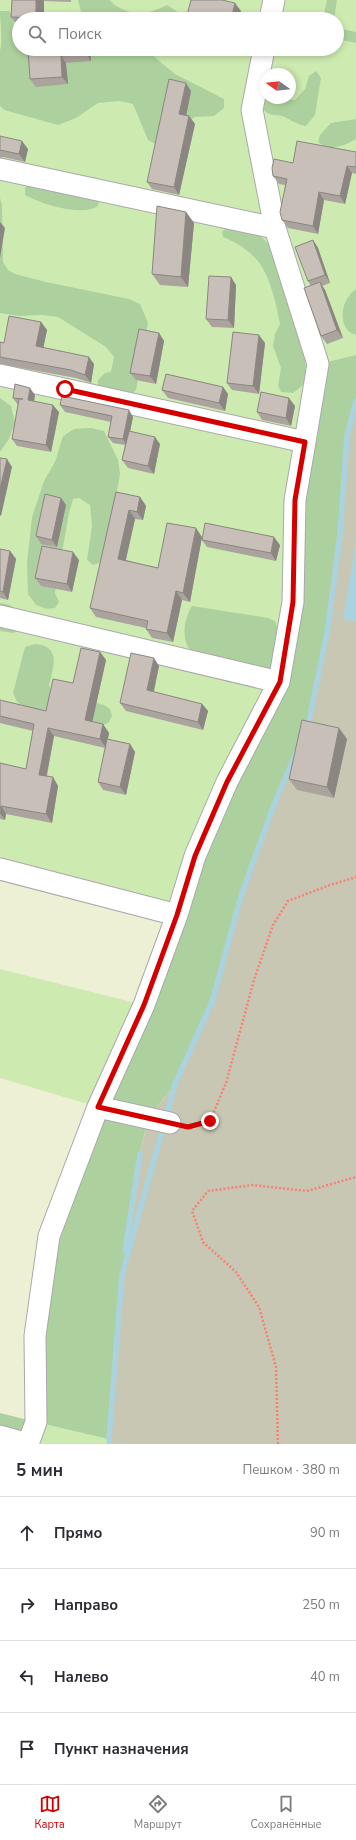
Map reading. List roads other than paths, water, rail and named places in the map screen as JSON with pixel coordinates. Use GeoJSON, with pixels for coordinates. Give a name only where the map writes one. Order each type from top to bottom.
{"type":"FeatureCollection","features":[{"type":"Feature","properties":{"kind":"lane"},"geometry":{"type":"LineString","coordinates":[[271,12],[274,0]]}},
{"type":"Feature","properties":{"kind":"lane"},"geometry":{"type":"LineString","coordinates":[[0,1436],[28,1444],[36,1422],[35,1336],[49,1236],[98,1107],[144,1005],[177,915],[195,856],[227,782],[280,682],[293,602],[295,500],[318,364],[275,228],[252,110],[263,56]]}},
{"type":"Feature","properties":{"kind":"lane"},"geometry":{"type":"LineString","coordinates":[[0,169],[275,228]]}},
{"type":"Feature","properties":{"kind":"lane"},"geometry":{"type":"LineString","coordinates":[[0,375],[305,442]]}},
{"type":"Feature","properties":{"kind":"lane"},"geometry":{"type":"LineString","coordinates":[[0,616],[280,682]]}},
{"type":"Feature","properties":{"kind":"lane"},"geometry":{"type":"LineString","coordinates":[[0,869],[177,915]]}},
{"type":"Feature","properties":{"kind":"lane"},"geometry":{"type":"LineString","coordinates":[[98,1107],[170,1123]]}},
{"type":"Feature","properties":{"kind":"water"},"geometry":{"type":"Polygon","coordinates":[[[356,541],[356,622],[343,619],[356,541]]]}},
{"type":"Feature","properties":{"kind":"waterway"},"geometry":{"type":"LineString","coordinates":[[306,728],[309,721],[327,633],[340,535],[347,436],[356,401]]}},
{"type":"Feature","properties":{"kind":"waterway"},"geometry":{"type":"LineString","coordinates":[[110,1444],[109,1439],[122,1275],[175,1084],[212,1002],[242,893],[275,802],[297,751]]}},
{"type":"Feature","properties":{"kind":"waterway"},"geometry":{"type":"LineString","coordinates":[[125,1251],[140,1154]]}}]}
